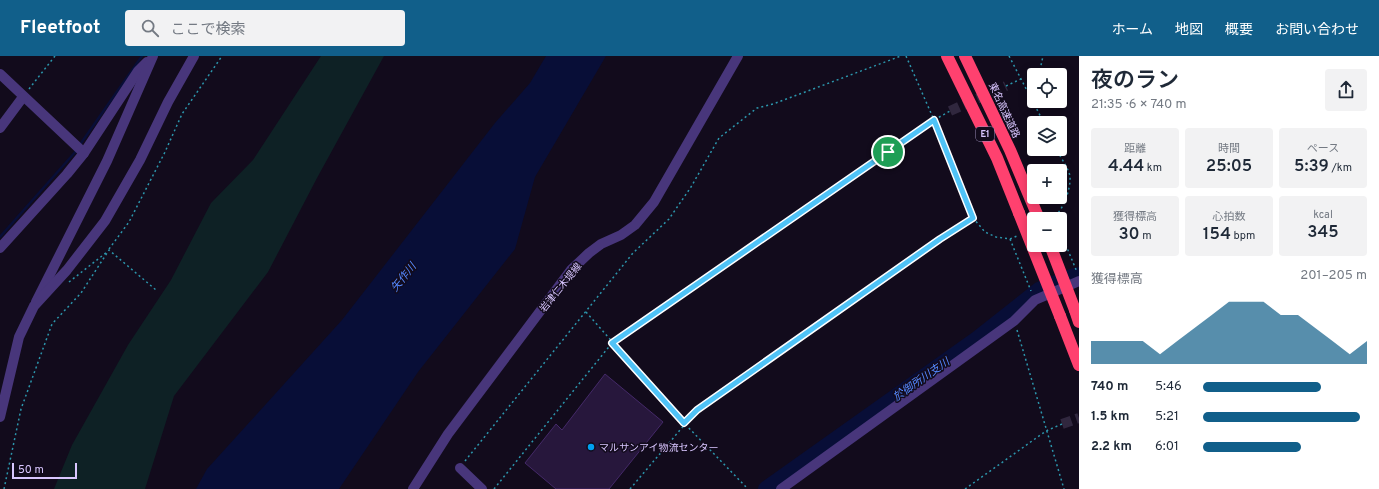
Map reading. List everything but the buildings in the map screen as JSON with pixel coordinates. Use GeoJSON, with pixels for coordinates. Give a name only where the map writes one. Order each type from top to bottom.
{"type":"FeatureCollection","features":[{"type":"Feature","properties":{"kind":"highway","name":"E1"},"geometry":{"type":"LineString","coordinates":[[947,56],[997,158],[1079,365]]}},
{"type":"Feature","properties":{"kind":"highway","name":"東名高速道路"},"geometry":{"type":"LineString","coordinates":[[965,56],[1007,144],[1036,212]]}},
{"type":"Feature","properties":{"kind":"highway"},"geometry":{"type":"LineString","coordinates":[[1053,252],[1079,322]]}},
{"type":"Feature","properties":{"kind":"street"},"geometry":{"type":"LineString","coordinates":[[34,306],[67,270],[104,221],[140,160],[168,102],[194,56]]}},
{"type":"Feature","properties":{"kind":"street","name":"岩津仁木堤線"},"geometry":{"type":"LineString","coordinates":[[413,489],[452,427],[571,270],[588,253],[601,244],[621,235],[635,225],[654,202],[738,56]]}},
{"type":"Feature","properties":{"kind":"street"},"geometry":{"type":"LineString","coordinates":[[0,417],[19,337],[107,161],[152,57]]}},
{"type":"Feature","properties":{"kind":"street"},"geometry":{"type":"LineString","coordinates":[[0,248],[84,153],[138,71],[152,57]]}},
{"type":"Feature","properties":{"kind":"street"},"geometry":{"type":"LineString","coordinates":[[0,74],[84,153]]}},
{"type":"Feature","properties":{"kind":"street"},"geometry":{"type":"LineString","coordinates":[[0,128],[23,97]]}},
{"type":"Feature","properties":{"kind":"street"},"geometry":{"type":"LineString","coordinates":[[781,489],[1014,321],[1035,300],[1079,281]]}},
{"type":"Feature","properties":{"kind":"street"},"geometry":{"type":"LineString","coordinates":[[460,468],[482,489]]}},
{"type":"Feature","properties":{"kind":"path"},"geometry":{"type":"LineString","coordinates":[[23,97],[55,56]]}},
{"type":"Feature","properties":{"kind":"path"},"geometry":{"type":"LineString","coordinates":[[4,489],[21,409],[52,324],[81,293],[129,222],[165,152],[182,114],[222,56]]}},
{"type":"Feature","properties":{"kind":"path"},"geometry":{"type":"LineString","coordinates":[[460,468],[633,253],[669,219],[691,187],[719,138],[757,108],[773,104],[901,56]]}},
{"type":"Feature","properties":{"kind":"path"},"geometry":{"type":"LineString","coordinates":[[906,56],[934,120],[973,218],[985,232],[996,237],[1010,239],[1035,300]]}},
{"type":"Feature","properties":{"kind":"path"},"geometry":{"type":"LineString","coordinates":[[1009,56],[1027,89]]}},
{"type":"Feature","properties":{"kind":"path"},"geometry":{"type":"LineString","coordinates":[[1040,68],[1043,56]]}},
{"type":"Feature","properties":{"kind":"path"},"geometry":{"type":"LineString","coordinates":[[1006,86],[1022,79]]}},
{"type":"Feature","properties":{"kind":"path"},"geometry":{"type":"LineString","coordinates":[[494,489],[612,343],[934,120],[950,111]]}},
{"type":"Feature","properties":{"kind":"path"},"geometry":{"type":"LineString","coordinates":[[1059,212],[1066,200],[1070,177],[1060,156]]}},
{"type":"Feature","properties":{"kind":"path"},"geometry":{"type":"LineString","coordinates":[[630,489],[684,423],[697,410],[940,239],[973,218]]}},
{"type":"Feature","properties":{"kind":"path"},"geometry":{"type":"LineString","coordinates":[[1067,248],[1079,276]]}},
{"type":"Feature","properties":{"kind":"path"},"geometry":{"type":"LineString","coordinates":[[67,284],[109,250]]}},
{"type":"Feature","properties":{"kind":"path"},"geometry":{"type":"LineString","coordinates":[[109,250],[156,290]]}},
{"type":"Feature","properties":{"kind":"path"},"geometry":{"type":"LineString","coordinates":[[586,312],[684,423],[748,489]]}},
{"type":"Feature","properties":{"kind":"path"},"geometry":{"type":"LineString","coordinates":[[1014,321],[1064,489]]}},
{"type":"Feature","properties":{"kind":"path"},"geometry":{"type":"LineString","coordinates":[[965,489],[1046,431],[1062,424]]}},
{"type":"Feature","properties":{"kind":"green space"},"geometry":{"type":"Polygon","coordinates":[[[321,56],[384,56],[317,178],[268,272],[174,396],[145,489],[54,489],[72,445],[128,345],[171,280],[211,203],[253,160],[321,56]]]}},
{"type":"Feature","properties":{"kind":"water","name":"矢作川"},"geometry":{"type":"Polygon","coordinates":[[[546,56],[606,56],[535,177],[515,249],[418,372],[339,489],[196,489],[207,469],[342,320],[495,123],[530,83],[546,56]]]}},
{"type":"Feature","properties":{"kind":"waterway"},"geometry":{"type":"LineString","coordinates":[[79,146],[142,56]]}},
{"type":"Feature","properties":{"kind":"waterway"},"geometry":{"type":"LineString","coordinates":[[0,237],[77,150]]}},
{"type":"Feature","properties":{"kind":"waterway","name":"於御所川支川"},"geometry":{"type":"LineString","coordinates":[[766,489],[977,339],[1039,290],[1079,275]]}},
{"type":"Feature","properties":{"kind":"tunnel"},"geometry":{"type":"LineString","coordinates":[[950,111],[1006,86]]}},
{"type":"Feature","properties":{"kind":"tunnel"},"geometry":{"type":"LineString","coordinates":[[1062,424],[1079,418]]}},
{"type":"Feature","properties":{"kind":"place","name":"マルサンアイ物流センター"},"geometry":{"type":"Point","coordinates":[591,447]}},
{"type":"Feature","properties":{"kind":"route"},"geometry":{"type":"LineString","coordinates":[[934,120],[973,218],[940,239],[697,410],[684,423],[612,343],[888,152],[934,120]]}}]}
